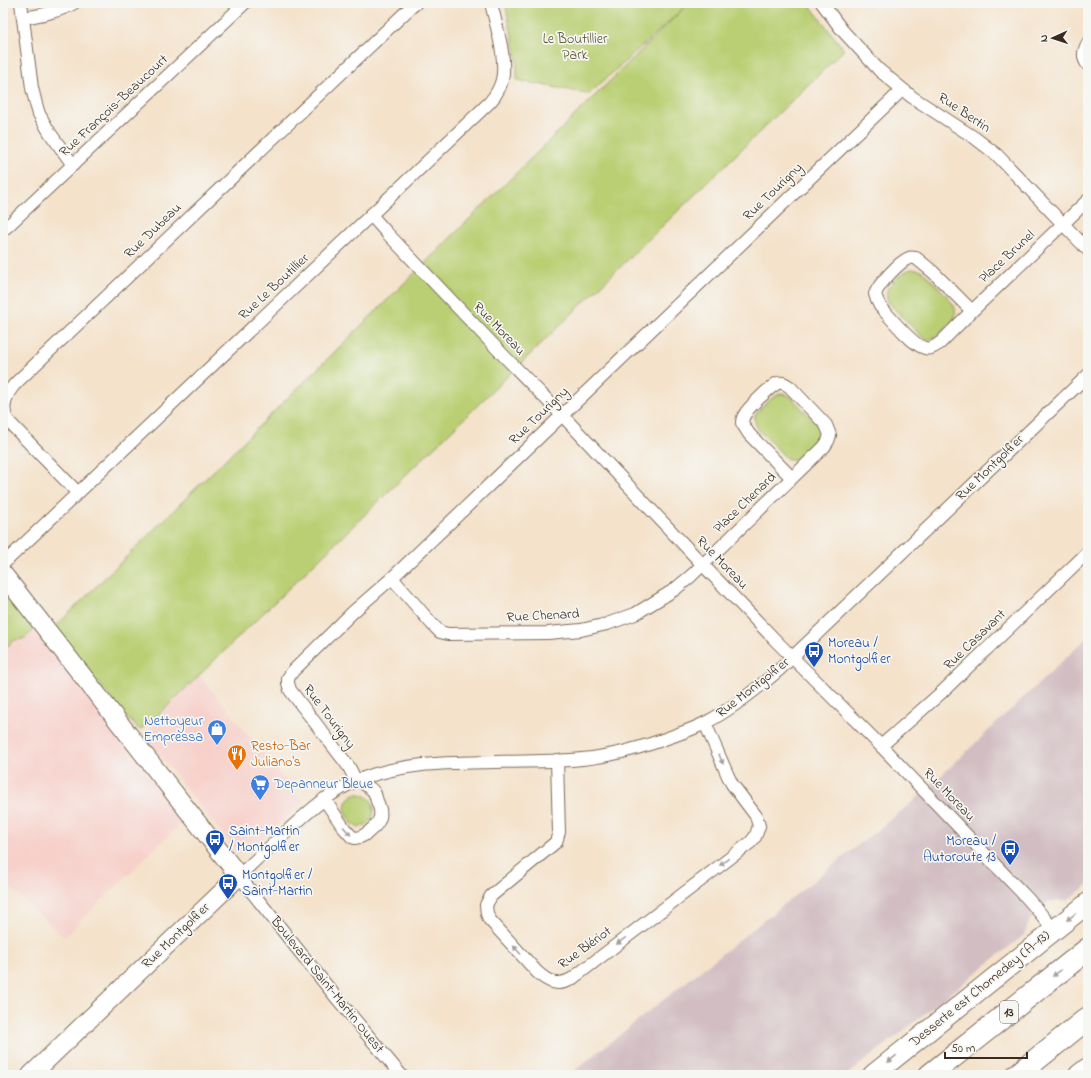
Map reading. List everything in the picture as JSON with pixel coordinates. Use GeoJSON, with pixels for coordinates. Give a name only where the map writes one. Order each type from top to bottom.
{"type":"FeatureCollection","features":[{"type":"Feature","properties":{"kind":"highway","name":"13"},"geometry":{"type":"LineString","coordinates":[[930,1075],[1088,949]]}},
{"type":"Feature","properties":{"kind":"highway"},"geometry":{"type":"LineString","coordinates":[[1017,1075],[1088,1018]]}},
{"type":"Feature","properties":{"kind":"main road","name":"Boulevard Saint-Martin Ouest"},"geometry":{"type":"LineString","coordinates":[[3,574],[239,876]]}},
{"type":"Feature","properties":{"kind":"main road","name":"Rue Montgolfier"},"geometry":{"type":"LineString","coordinates":[[31,1075],[239,876]]}},
{"type":"Feature","properties":{"kind":"main road","name":"Desserte est Chomedey (A-13)"},"geometry":{"type":"LineString","coordinates":[[873,1075],[1088,903]]}},
{"type":"Feature","properties":{"kind":"main road"},"geometry":{"type":"LineString","coordinates":[[1079,1075],[1088,1068]]}},
{"type":"Feature","properties":{"kind":"street"},"geometry":{"type":"LineString","coordinates":[[21,3],[32,88],[39,114],[50,133],[73,165]]}},
{"type":"Feature","properties":{"kind":"street"},"geometry":{"type":"LineString","coordinates":[[23,18],[60,10],[74,3]]}},
{"type":"Feature","properties":{"kind":"street","name":"Rue François-Beaucourt"},"geometry":{"type":"LineString","coordinates":[[3,230],[245,3]]}},
{"type":"Feature","properties":{"kind":"street","name":"Rue Dubeau"},"geometry":{"type":"LineString","coordinates":[[78,493],[8,420],[3,408],[6,394],[18,380],[416,3]]}},
{"type":"Feature","properties":{"kind":"street","name":"Rue Le Boutillier"},"geometry":{"type":"LineString","coordinates":[[3,564],[490,102],[498,91],[502,79],[503,60],[491,3]]}},
{"type":"Feature","properties":{"kind":"street","name":"Rue Bertin"},"geometry":{"type":"LineString","coordinates":[[822,3],[842,30],[879,70],[902,90],[975,138],[993,152],[1088,250]]}},
{"type":"Feature","properties":{"kind":"street"},"geometry":{"type":"LineString","coordinates":[[1088,43],[1084,49],[1085,60],[1088,65]]}},
{"type":"Feature","properties":{"kind":"street","name":"Rue Tourigny"},"geometry":{"type":"LineString","coordinates":[[358,780],[290,690],[288,683],[289,675],[353,612],[392,578],[902,90]]}},
{"type":"Feature","properties":{"kind":"street","name":"Place Brunel"},"geometry":{"type":"LineString","coordinates":[[972,311],[933,272],[916,258],[909,258],[898,266],[881,284],[876,294],[880,306],[913,342],[925,348],[935,347],[940,344],[972,311],[1088,200]]}},
{"type":"Feature","properties":{"kind":"street","name":"Rue Moreau"},"geometry":{"type":"LineString","coordinates":[[372,215],[387,233],[703,565],[1028,899],[1054,930]]}},
{"type":"Feature","properties":{"kind":"street","name":"Rue Montgolfier"},"geometry":{"type":"LineString","coordinates":[[239,876],[324,799],[358,780],[394,769],[419,765],[570,760],[598,757],[630,750],[662,740],[706,723],[760,686],[792,657],[1088,375]]}},
{"type":"Feature","properties":{"kind":"street","name":"Place Chenard"},"geometry":{"type":"LineString","coordinates":[[703,565],[824,447],[828,441],[830,435],[826,425],[793,390],[784,383],[779,383],[773,386],[748,410],[743,417],[742,423],[749,434],[792,478]]}},
{"type":"Feature","properties":{"kind":"street","name":"Rue Casavant"},"geometry":{"type":"LineString","coordinates":[[880,746],[942,692],[1088,552]]}},
{"type":"Feature","properties":{"kind":"street","name":"Rue Chenard"},"geometry":{"type":"LineString","coordinates":[[392,578],[440,632],[448,634],[548,633],[594,628],[635,614],[674,590],[703,565]]}},
{"type":"Feature","properties":{"kind":"street","name":"Rue Blériot"},"geometry":{"type":"LineString","coordinates":[[557,760],[559,832],[556,842],[491,896],[488,901],[486,914],[493,924],[544,979],[558,983],[568,981],[573,978],[751,842],[755,837],[758,826],[756,816],[732,784],[706,723]]}},
{"type":"Feature","properties":{"kind":"street"},"geometry":{"type":"LineString","coordinates":[[324,799],[348,832],[355,838],[360,838],[378,823],[381,812],[374,792],[358,780]]}},
{"type":"Feature","properties":{"kind":"street","name":"Boulevard Saint-Martin Ouest"},"geometry":{"type":"LineString","coordinates":[[239,876],[400,1075]]}},
{"type":"Feature","properties":{"kind":"shaded area"},"geometry":{"type":"Polygon","coordinates":[[[3,587],[36,627],[183,821],[64,937],[3,881],[3,587]]]}},
{"type":"Feature","properties":{"kind":"shaded area"},"geometry":{"type":"Polygon","coordinates":[[[1088,637],[1088,885],[1067,901],[1049,901],[1029,921],[1024,935],[847,1075],[569,1075],[914,801],[1088,637]]]}},
{"type":"Feature","properties":{"kind":"shaded area"},"geometry":{"type":"Polygon","coordinates":[[[199,675],[303,802],[247,852],[238,853],[144,736],[160,715],[199,675]]]}},
{"type":"Feature","properties":{"kind":"green space","name":"Le Boutillier Park"},"geometry":{"type":"Polygon","coordinates":[[[505,3],[808,3],[844,50],[154,719],[140,730],[123,714],[58,632],[56,626],[686,6],[589,94],[517,80],[517,59],[505,3]]]}},
{"type":"Feature","properties":{"kind":"green space"},"geometry":{"type":"Polygon","coordinates":[[[911,269],[922,271],[944,293],[952,303],[956,312],[954,319],[947,327],[930,339],[921,336],[889,303],[887,298],[887,290],[891,284],[911,269]]]}},
{"type":"Feature","properties":{"kind":"green space"},"geometry":{"type":"Polygon","coordinates":[[[779,394],[790,396],[819,426],[821,430],[821,438],[817,444],[807,454],[798,460],[786,458],[758,429],[755,422],[755,416],[759,410],[779,394]]]}},
{"type":"Feature","properties":{"kind":"green space"},"geometry":{"type":"Polygon","coordinates":[[[3,587],[36,627],[23,639],[14,640],[3,650],[3,587]]]}},
{"type":"Feature","properties":{"kind":"green space"},"geometry":{"type":"Polygon","coordinates":[[[355,794],[368,797],[374,808],[372,819],[361,827],[355,826],[348,818],[346,813],[345,807],[347,802],[350,797],[355,794]]]}},
{"type":"Feature","properties":{"kind":"place","name":"Moreau / Montgolfier"},"geometry":{"type":"Point","coordinates":[814,668]}},
{"type":"Feature","properties":{"kind":"place","name":"Nettoyeur Empressa"},"geometry":{"type":"Point","coordinates":[217,746]}},
{"type":"Feature","properties":{"kind":"place","name":"Resto-Bar Juliano's"},"geometry":{"type":"Point","coordinates":[237,771]}},
{"type":"Feature","properties":{"kind":"place","name":"Depanneur Bleue"},"geometry":{"type":"Point","coordinates":[260,801]}},
{"type":"Feature","properties":{"kind":"place","name":"Saint-Martin / Montgolfier"},"geometry":{"type":"Point","coordinates":[215,856]}},
{"type":"Feature","properties":{"kind":"place","name":"Moreau / Autoroute 13"},"geometry":{"type":"Point","coordinates":[1010,866]}},
{"type":"Feature","properties":{"kind":"place","name":"Montgolfier / Saint-Martin"},"geometry":{"type":"Point","coordinates":[228,900]}}]}
